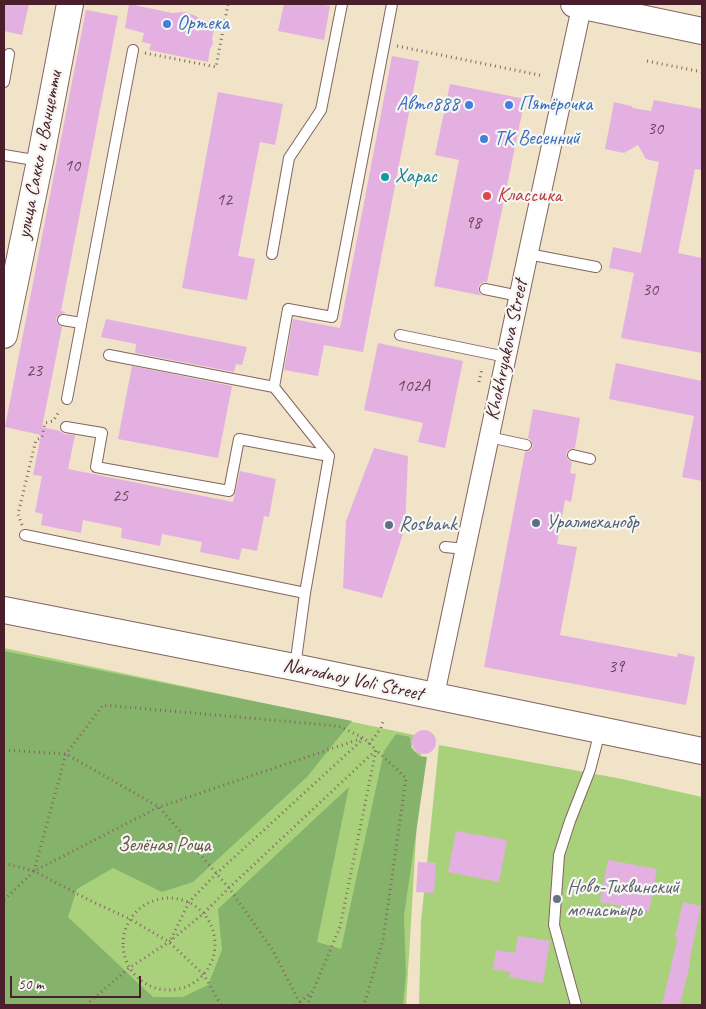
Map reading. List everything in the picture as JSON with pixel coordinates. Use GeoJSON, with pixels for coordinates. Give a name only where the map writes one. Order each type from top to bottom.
{"type":"FeatureCollection","features":[{"type":"Feature","properties":{"kind":"street","name":"улица Сакко и Ванцетти"},"geometry":{"type":"LineString","coordinates":[[8,317],[70,4]]}},
{"type":"Feature","properties":{"kind":"street"},"geometry":{"type":"LineString","coordinates":[[580,4],[702,31]]}},
{"type":"Feature","properties":{"kind":"street","name":"Khokhryakova Street"},"geometry":{"type":"LineString","coordinates":[[434,696],[580,4]]}},
{"type":"Feature","properties":{"kind":"street","name":"Narodnoy Voli Street"},"geometry":{"type":"LineString","coordinates":[[4,610],[294,667],[702,751]]}},
{"type":"Feature","properties":{"kind":"lane"},"geometry":{"type":"LineString","coordinates":[[272,254],[289,158],[321,110],[342,4]]}},
{"type":"Feature","properties":{"kind":"lane"},"geometry":{"type":"LineString","coordinates":[[274,387],[288,309],[332,317],[392,4]]}},
{"type":"Feature","properties":{"kind":"lane"},"geometry":{"type":"LineString","coordinates":[[67,399],[133,50]]}},
{"type":"Feature","properties":{"kind":"lane"},"geometry":{"type":"LineString","coordinates":[[4,82],[9,54]]}},
{"type":"Feature","properties":{"kind":"lane"},"geometry":{"type":"LineString","coordinates":[[4,155],[40,161]]}},
{"type":"Feature","properties":{"kind":"lane"},"geometry":{"type":"LineString","coordinates":[[528,254],[596,267]]}},
{"type":"Feature","properties":{"kind":"lane"},"geometry":{"type":"LineString","coordinates":[[485,289],[519,296]]}},
{"type":"Feature","properties":{"kind":"lane"},"geometry":{"type":"LineString","coordinates":[[63,320],[82,323]]}},
{"type":"Feature","properties":{"kind":"lane"},"geometry":{"type":"LineString","coordinates":[[400,335],[506,357]]}},
{"type":"Feature","properties":{"kind":"lane"},"geometry":{"type":"LineString","coordinates":[[110,355],[274,387],[330,456],[305,593],[294,667]]}},
{"type":"Feature","properties":{"kind":"lane"},"geometry":{"type":"LineString","coordinates":[[66,427],[102,433],[96,467],[229,492],[239,439],[330,456]]}},
{"type":"Feature","properties":{"kind":"lane"},"geometry":{"type":"LineString","coordinates":[[489,438],[526,445]]}},
{"type":"Feature","properties":{"kind":"lane"},"geometry":{"type":"LineString","coordinates":[[573,455],[590,459]]}},
{"type":"Feature","properties":{"kind":"lane"},"geometry":{"type":"LineString","coordinates":[[25,535],[305,593]]}},
{"type":"Feature","properties":{"kind":"lane"},"geometry":{"type":"LineString","coordinates":[[445,547],[466,549]]}},
{"type":"Feature","properties":{"kind":"lane"},"geometry":{"type":"LineString","coordinates":[[576,1005],[554,925],[559,855],[590,770],[601,730]]}},
{"type":"Feature","properties":{"kind":"path"},"geometry":{"type":"LineString","coordinates":[[133,50],[216,67],[228,4]]}},
{"type":"Feature","properties":{"kind":"path"},"geometry":{"type":"LineString","coordinates":[[399,47],[544,76]]}},
{"type":"Feature","properties":{"kind":"path"},"geometry":{"type":"LineString","coordinates":[[647,61],[702,72]]}},
{"type":"Feature","properties":{"kind":"path"},"geometry":{"type":"LineString","coordinates":[[479,382],[482,370]]}},
{"type":"Feature","properties":{"kind":"path"},"geometry":{"type":"LineString","coordinates":[[25,535],[18,514],[36,440],[42,437],[46,423],[53,420],[67,399]]}},
{"type":"Feature","properties":{"kind":"path"},"geometry":{"type":"LineString","coordinates":[[34,871],[66,754],[103,705],[338,726],[364,738],[406,778],[383,940],[364,1005]]}},
{"type":"Feature","properties":{"kind":"path"},"geometry":{"type":"LineString","coordinates":[[369,744],[381,728],[384,719]]}},
{"type":"Feature","properties":{"kind":"path"},"geometry":{"type":"LineString","coordinates":[[4,900],[34,871],[159,807],[364,738]]}},
{"type":"Feature","properties":{"kind":"path"},"geometry":{"type":"LineString","coordinates":[[169,942],[189,902],[217,873],[364,738]]}},
{"type":"Feature","properties":{"kind":"path"},"geometry":{"type":"LineString","coordinates":[[4,750],[66,754],[159,807],[230,888],[272,949],[299,1004],[312,992]]}},
{"type":"Feature","properties":{"kind":"path"},"geometry":{"type":"LineString","coordinates":[[86,1005],[129,968],[169,942],[204,913],[376,750]]}},
{"type":"Feature","properties":{"kind":"path"},"geometry":{"type":"LineString","coordinates":[[306,1005],[340,926],[376,750]]}},
{"type":"Feature","properties":{"kind":"path"},"geometry":{"type":"LineString","coordinates":[[4,863],[34,871],[130,919],[169,942],[204,974],[221,1005]]}},
{"type":"Feature","properties":{"kind":"path"},"geometry":{"type":"LineString","coordinates":[[176,898],[189,902],[204,913],[211,925],[215,937],[212,964],[193,984],[180,989],[165,990],[151,987],[139,979],[129,968],[124,956],[123,943],[130,919],[139,909],[156,900],[176,898]]}},
{"type":"Feature","properties":{"kind":"green space","name":"Зелёная Роща"},"geometry":{"type":"Polygon","coordinates":[[[4,648],[414,735],[412,747],[421,754],[406,1005],[4,1005],[4,648]]]}},
{"type":"Feature","properties":{"kind":"green space","name":"Зелёная Роща"},"geometry":{"type":"Polygon","coordinates":[[[4,651],[352,721],[307,777],[193,882],[162,892],[113,868],[77,889],[68,917],[153,997],[183,997],[208,985],[222,950],[218,909],[349,787],[317,942],[341,949],[384,751],[396,734],[410,737],[411,748],[419,756],[427,757],[404,916],[406,974],[403,1005],[4,1005],[4,651]]]}},
{"type":"Feature","properties":{"kind":"green space","name":"Ново-Тихвинский монастырь"},"geometry":{"type":"Polygon","coordinates":[[[439,745],[622,779],[702,797],[702,1005],[419,1005],[421,922],[439,745]]]}},
{"type":"Feature","properties":{"kind":"building"},"geometry":{"type":"Polygon","coordinates":[[[4,4],[29,4],[22,35],[4,31],[4,4]]]}},
{"type":"Feature","properties":{"kind":"building"},"geometry":{"type":"Polygon","coordinates":[[[129,4],[172,13],[185,12],[201,20],[216,23],[208,62],[149,50],[151,44],[142,42],[144,33],[125,28],[129,4]]]}},
{"type":"Feature","properties":{"kind":"building"},"geometry":{"type":"Polygon","coordinates":[[[284,4],[330,6],[324,40],[278,31],[284,4]]]}},
{"type":"Feature","properties":{"kind":"building"},"geometry":{"type":"Polygon","coordinates":[[[86,10],[118,16],[61,311],[65,313],[60,314],[56,318],[57,323],[62,327],[42,427],[60,431],[64,434],[75,435],[68,469],[233,502],[240,471],[276,479],[269,517],[264,516],[257,551],[242,548],[239,560],[200,552],[202,542],[162,534],[160,546],[121,538],[122,528],[83,520],[81,533],[41,525],[43,514],[35,512],[42,476],[33,475],[41,435],[5,427],[86,10]]]}},
{"type":"Feature","properties":{"kind":"building"},"geometry":{"type":"Polygon","coordinates":[[[392,56],[419,61],[363,352],[324,345],[318,376],[284,370],[293,319],[340,328],[392,56]]]}},
{"type":"Feature","properties":{"kind":"building"},"geometry":{"type":"Polygon","coordinates":[[[450,84],[525,99],[487,282],[480,284],[478,288],[480,294],[484,296],[434,286],[459,160],[435,155],[450,84]]]}},
{"type":"Feature","properties":{"kind":"building"},"geometry":{"type":"Polygon","coordinates":[[[218,92],[283,104],[275,145],[260,142],[238,256],[255,259],[247,300],[182,288],[218,92]]]}},
{"type":"Feature","properties":{"kind":"building"},"geometry":{"type":"Polygon","coordinates":[[[654,100],[702,109],[702,170],[695,169],[678,253],[702,258],[702,353],[621,338],[634,273],[609,268],[613,247],[641,253],[659,162],[646,159],[638,145],[624,153],[605,149],[614,102],[651,111],[654,100]]]}},
{"type":"Feature","properties":{"kind":"building"},"geometry":{"type":"Polygon","coordinates":[[[106,319],[247,347],[242,365],[236,364],[234,372],[135,353],[136,344],[101,337],[106,319]]]}},
{"type":"Feature","properties":{"kind":"building"},"geometry":{"type":"Polygon","coordinates":[[[378,343],[463,361],[445,448],[418,442],[423,423],[364,410],[378,343]]]}},
{"type":"Feature","properties":{"kind":"building"},"geometry":{"type":"Polygon","coordinates":[[[616,363],[702,381],[702,481],[682,477],[694,416],[609,399],[616,363]]]}},
{"type":"Feature","properties":{"kind":"building"},"geometry":{"type":"Polygon","coordinates":[[[132,366],[232,386],[218,458],[118,439],[132,366]]]}},
{"type":"Feature","properties":{"kind":"building","name":"Уралмеханобр"},"geometry":{"type":"Polygon","coordinates":[[[533,409],[580,418],[575,448],[568,450],[566,454],[568,460],[572,462],[570,473],[576,474],[571,502],[565,500],[557,544],[577,547],[560,635],[677,657],[678,653],[695,657],[686,705],[484,667],[525,452],[531,450],[533,446],[528,438],[533,409]]]}},
{"type":"Feature","properties":{"kind":"building"},"geometry":{"type":"Polygon","coordinates":[[[374,448],[408,456],[405,528],[382,598],[343,588],[346,521],[374,448]]]}},
{"type":"Feature","properties":{"kind":"building"},"geometry":{"type":"Polygon","coordinates":[[[424,730],[429,731],[435,737],[435,747],[429,753],[424,754],[419,753],[413,747],[412,742],[413,737],[419,731],[424,730]]]}},
{"type":"Feature","properties":{"kind":"building"},"geometry":{"type":"Polygon","coordinates":[[[456,831],[507,840],[499,882],[448,872],[456,831]]]}},
{"type":"Feature","properties":{"kind":"building"},"geometry":{"type":"Polygon","coordinates":[[[608,860],[657,869],[649,911],[600,902],[608,860]]]}},
{"type":"Feature","properties":{"kind":"building"},"geometry":{"type":"Polygon","coordinates":[[[418,862],[436,863],[434,893],[416,892],[418,862]]]}},
{"type":"Feature","properties":{"kind":"building"},"geometry":{"type":"Polygon","coordinates":[[[683,902],[701,906],[690,964],[680,1005],[662,1005],[678,937],[675,937],[683,902]]]}},
{"type":"Feature","properties":{"kind":"building"},"geometry":{"type":"Polygon","coordinates":[[[518,936],[550,941],[543,983],[509,977],[510,972],[493,969],[496,950],[515,953],[518,936]]]}},
{"type":"Feature","properties":{"kind":"place","name":"Ортека"},"geometry":{"type":"Point","coordinates":[167,24]}},
{"type":"Feature","properties":{"kind":"place","name":"Авто888"},"geometry":{"type":"Point","coordinates":[469,105]}},
{"type":"Feature","properties":{"kind":"place","name":"Пятёрочка"},"geometry":{"type":"Point","coordinates":[509,105]}},
{"type":"Feature","properties":{"kind":"place","name":"ТК Весенний"},"geometry":{"type":"Point","coordinates":[484,139]}},
{"type":"Feature","properties":{"kind":"place","name":"Харас"},"geometry":{"type":"Point","coordinates":[385,177]}},
{"type":"Feature","properties":{"kind":"place","name":"Классика"},"geometry":{"type":"Point","coordinates":[487,196]}},
{"type":"Feature","properties":{"kind":"place","name":"Уралмеханобр"},"geometry":{"type":"Point","coordinates":[536,523]}},
{"type":"Feature","properties":{"kind":"place","name":"Rosbank"},"geometry":{"type":"Point","coordinates":[389,525]}},
{"type":"Feature","properties":{"kind":"place","name":"Ново-Тихвинский монастырь"},"geometry":{"type":"Point","coordinates":[557,899]}}]}
